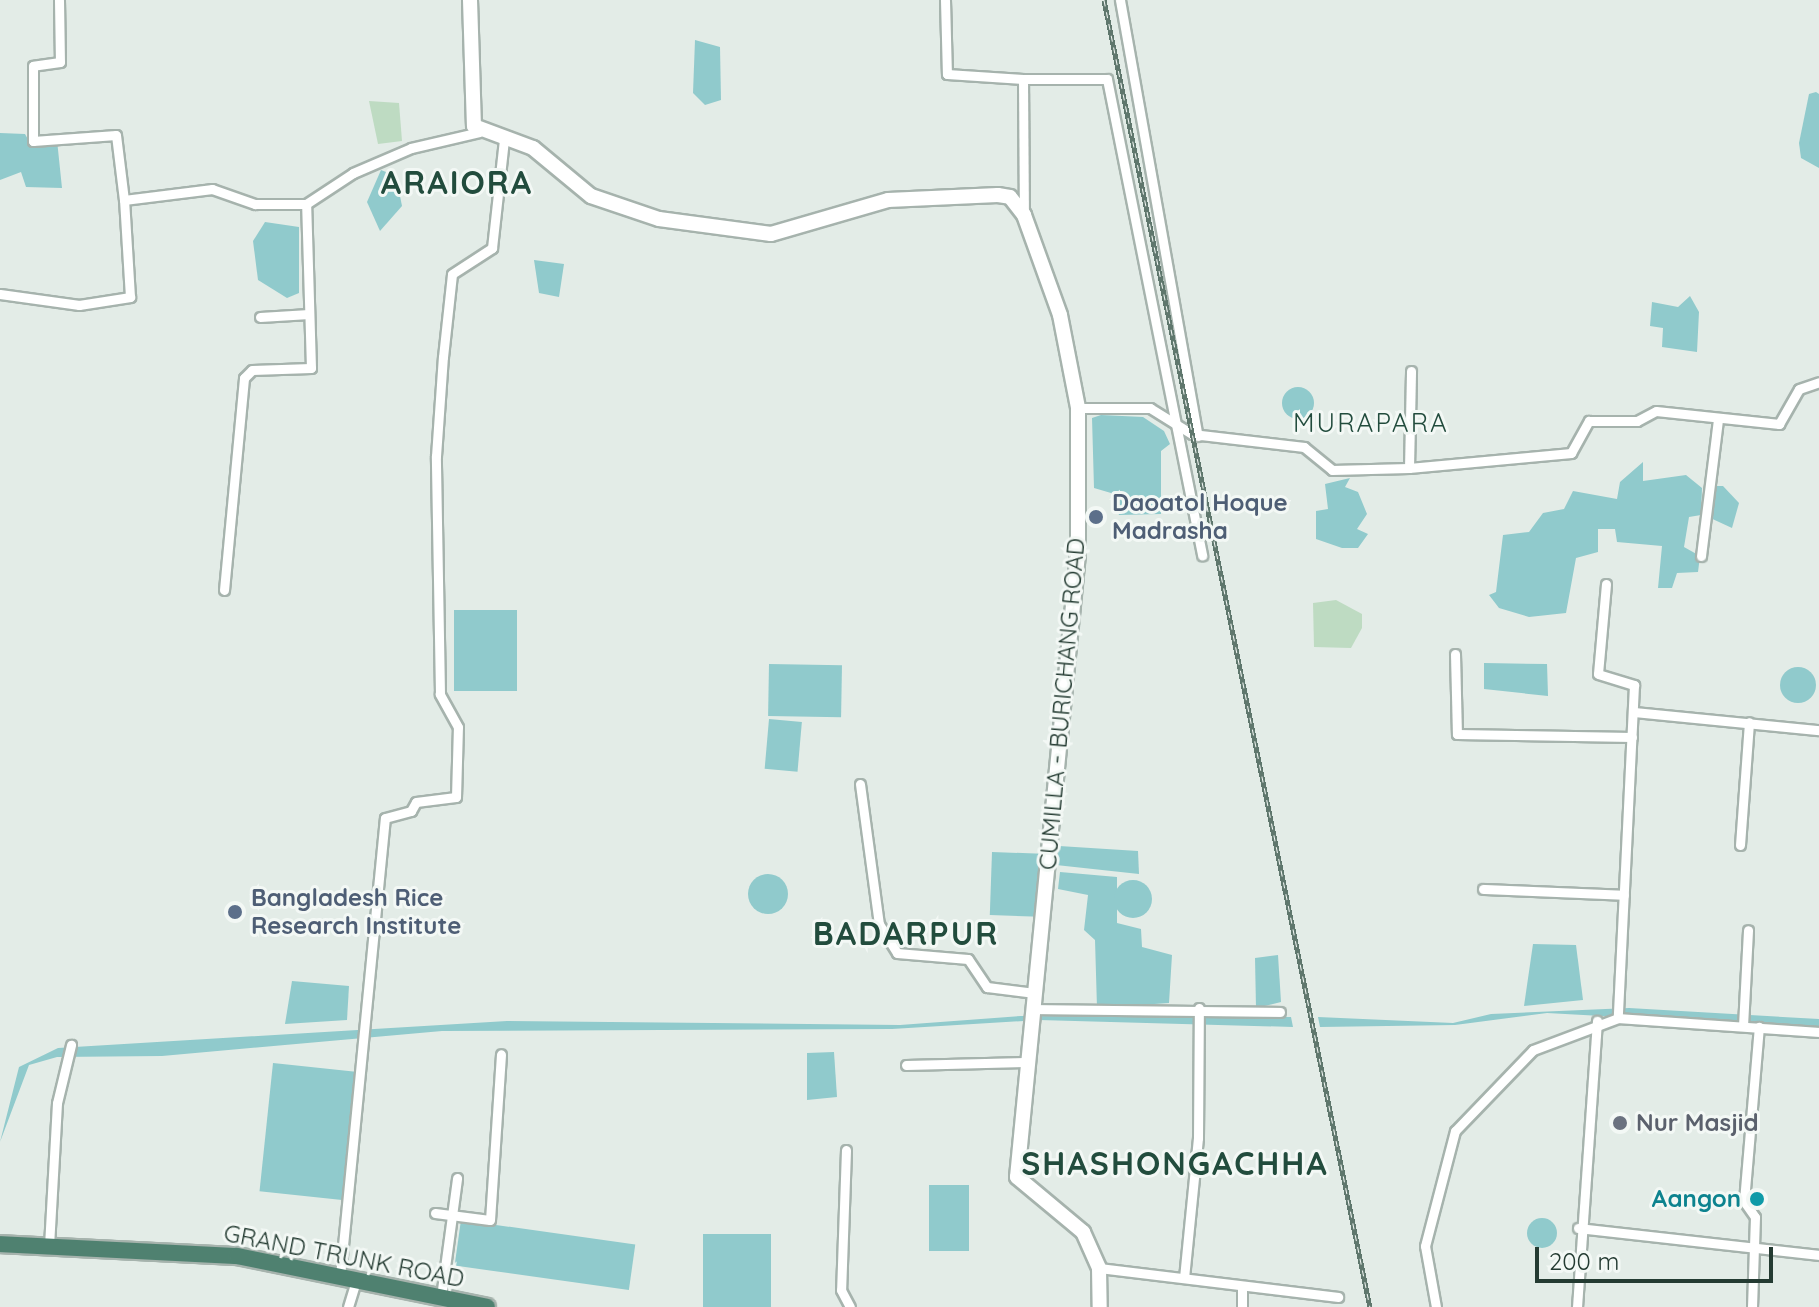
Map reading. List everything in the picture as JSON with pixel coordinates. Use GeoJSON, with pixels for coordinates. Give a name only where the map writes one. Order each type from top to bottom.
{"type":"FeatureCollection","features":[{"type":"Feature","properties":{"kind":"highway","name":"GRAND TRUNK ROAD"},"geometry":{"type":"LineString","coordinates":[[0,1244],[237,1256],[487,1307]]}},
{"type":"Feature","properties":{"kind":"main road"},"geometry":{"type":"LineString","coordinates":[[470,0],[470,118],[479,132],[533,148],[591,196],[659,219],[771,234],[888,200],[998,195],[1010,197],[1024,215]]}},
{"type":"Feature","properties":{"kind":"main road","name":"CUMILLA - BURICHANG ROAD"},"geometry":{"type":"LineString","coordinates":[[1024,215],[1060,315],[1078,408],[1078,554],[1035,993],[1025,1062],[1017,1182],[1083,1232],[1099,1268],[1100,1307]]}},
{"type":"Feature","properties":{"kind":"street"},"geometry":{"type":"LineString","coordinates":[[0,294],[79,305],[130,297],[116,135],[33,141],[33,66],[60,62],[59,0]]}},
{"type":"Feature","properties":{"kind":"street"},"geometry":{"type":"LineString","coordinates":[[945,0],[947,74],[1023,79],[1107,79],[1180,430],[1202,556]]}},
{"type":"Feature","properties":{"kind":"street"},"geometry":{"type":"LineString","coordinates":[[1120,0],[1198,436]]}},
{"type":"Feature","properties":{"kind":"street"},"geometry":{"type":"LineString","coordinates":[[1023,79],[1024,215]]}},
{"type":"Feature","properties":{"kind":"street"},"geometry":{"type":"LineString","coordinates":[[124,200],[212,189],[255,204],[306,204],[353,173],[411,148],[479,132]]}},
{"type":"Feature","properties":{"kind":"street"},"geometry":{"type":"LineString","coordinates":[[348,1307],[364,1044],[385,818],[411,811],[416,802],[456,797],[458,727],[440,694],[436,456],[443,357],[452,274],[492,248],[504,139]]}},
{"type":"Feature","properties":{"kind":"street"},"geometry":{"type":"LineString","coordinates":[[224,590],[244,378],[252,370],[311,368],[306,204]]}},
{"type":"Feature","properties":{"kind":"street"},"geometry":{"type":"LineString","coordinates":[[260,317],[309,314]]}},
{"type":"Feature","properties":{"kind":"street"},"geometry":{"type":"LineString","coordinates":[[1409,468],[1411,371]]}},
{"type":"Feature","properties":{"kind":"street"},"geometry":{"type":"LineString","coordinates":[[1078,408],[1150,408],[1180,430],[1198,436],[1304,447],[1332,470],[1409,468],[1571,453],[1589,421],[1637,421],[1680,409],[1718,419],[1779,424],[1799,389],[1819,382]]}},
{"type":"Feature","properties":{"kind":"street"},"geometry":{"type":"LineString","coordinates":[[1701,556],[1718,419]]}},
{"type":"Feature","properties":{"kind":"street"},"geometry":{"type":"LineString","coordinates":[[1606,584],[1598,674],[1633,682],[1634,712],[1618,1018]]}},
{"type":"Feature","properties":{"kind":"street"},"geometry":{"type":"LineString","coordinates":[[1455,654],[1457,734],[1632,737]]}},
{"type":"Feature","properties":{"kind":"street"},"geometry":{"type":"LineString","coordinates":[[1634,712],[1819,730]]}},
{"type":"Feature","properties":{"kind":"street"},"geometry":{"type":"LineString","coordinates":[[1740,845],[1749,722]]}},
{"type":"Feature","properties":{"kind":"street"},"geometry":{"type":"LineString","coordinates":[[860,784],[879,924],[897,953],[968,959],[987,987],[1035,993]]}},
{"type":"Feature","properties":{"kind":"street"},"geometry":{"type":"LineString","coordinates":[[1483,889],[1624,895]]}},
{"type":"Feature","properties":{"kind":"street"},"geometry":{"type":"LineString","coordinates":[[1743,1026],[1748,930]]}},
{"type":"Feature","properties":{"kind":"street"},"geometry":{"type":"LineString","coordinates":[[1033,1009],[1118,1015],[1280,1012]]}},
{"type":"Feature","properties":{"kind":"street"},"geometry":{"type":"LineString","coordinates":[[1184,1278],[1198,1138],[1199,1012]]}},
{"type":"Feature","properties":{"kind":"street"},"geometry":{"type":"LineString","coordinates":[[1436,1307],[1425,1246],[1455,1131],[1525,1056],[1597,1021],[1618,1018],[1819,1032]]}},
{"type":"Feature","properties":{"kind":"street"},"geometry":{"type":"LineString","coordinates":[[1577,1307],[1578,1228],[1597,1021]]}},
{"type":"Feature","properties":{"kind":"street"},"geometry":{"type":"LineString","coordinates":[[1752,1307],[1755,1217],[1744,1201],[1759,1027]]}},
{"type":"Feature","properties":{"kind":"street"},"geometry":{"type":"LineString","coordinates":[[49,1246],[57,1103],[71,1062],[71,1045]]}},
{"type":"Feature","properties":{"kind":"street"},"geometry":{"type":"LineString","coordinates":[[435,1213],[490,1220],[501,1054]]}},
{"type":"Feature","properties":{"kind":"street"},"geometry":{"type":"LineString","coordinates":[[906,1065],[1025,1062]]}},
{"type":"Feature","properties":{"kind":"street"},"geometry":{"type":"LineString","coordinates":[[846,1150],[841,1290],[850,1307]]}},
{"type":"Feature","properties":{"kind":"street"},"geometry":{"type":"LineString","coordinates":[[441,1297],[457,1178]]}},
{"type":"Feature","properties":{"kind":"street"},"geometry":{"type":"LineString","coordinates":[[1578,1228],[1753,1252],[1819,1255]]}},
{"type":"Feature","properties":{"kind":"street"},"geometry":{"type":"LineString","coordinates":[[1099,1268],[1338,1297]]}},
{"type":"Feature","properties":{"kind":"street"},"geometry":{"type":"LineString","coordinates":[[1242,1287],[1242,1307]]}},
{"type":"Feature","properties":{"kind":"green space"},"geometry":{"type":"Polygon","coordinates":[[[369,101],[399,103],[402,141],[378,144],[369,101]]]}},
{"type":"Feature","properties":{"kind":"green space"},"geometry":{"type":"Polygon","coordinates":[[[1336,600],[1362,614],[1362,628],[1351,648],[1314,647],[1313,603],[1336,600]]]}},
{"type":"Feature","properties":{"kind":"water"},"geometry":{"type":"Polygon","coordinates":[[[695,40],[720,47],[721,100],[705,105],[693,93],[695,40]]]}},
{"type":"Feature","properties":{"kind":"water"},"geometry":{"type":"Polygon","coordinates":[[[1809,94],[1819,94],[1819,168],[1801,158],[1799,143],[1809,94]]]}},
{"type":"Feature","properties":{"kind":"water"},"geometry":{"type":"Polygon","coordinates":[[[0,133],[25,134],[30,143],[57,140],[62,188],[26,187],[21,172],[0,180],[0,133]]]}},
{"type":"Feature","properties":{"kind":"water"},"geometry":{"type":"Polygon","coordinates":[[[381,170],[396,176],[402,206],[380,231],[367,202],[381,170]]]}},
{"type":"Feature","properties":{"kind":"water"},"geometry":{"type":"Polygon","coordinates":[[[265,222],[299,227],[299,293],[287,298],[258,280],[253,241],[265,222]]]}},
{"type":"Feature","properties":{"kind":"water"},"geometry":{"type":"Polygon","coordinates":[[[534,260],[564,264],[559,297],[539,293],[534,260]]]}},
{"type":"Feature","properties":{"kind":"water"},"geometry":{"type":"Polygon","coordinates":[[[1690,296],[1699,312],[1697,352],[1662,347],[1663,328],[1650,326],[1652,302],[1678,307],[1690,296]]]}},
{"type":"Feature","properties":{"kind":"water"},"geometry":{"type":"Polygon","coordinates":[[[1298,387],[1309,392],[1314,403],[1309,414],[1298,419],[1287,414],[1282,403],[1287,392],[1298,387]]]}},
{"type":"Feature","properties":{"kind":"water"},"geometry":{"type":"Polygon","coordinates":[[[1101,415],[1143,417],[1164,431],[1170,444],[1161,451],[1161,514],[1119,515],[1111,493],[1094,488],[1092,418],[1101,415]]]}},
{"type":"Feature","properties":{"kind":"water"},"geometry":{"type":"Polygon","coordinates":[[[1643,462],[1643,481],[1686,475],[1702,488],[1701,515],[1689,517],[1684,547],[1700,556],[1698,572],[1677,573],[1672,588],[1658,588],[1662,546],[1617,542],[1615,529],[1598,529],[1598,552],[1576,558],[1566,613],[1529,617],[1499,608],[1489,595],[1496,592],[1503,535],[1529,532],[1543,513],[1564,509],[1573,491],[1617,499],[1620,482],[1643,462]]]}},
{"type":"Feature","properties":{"kind":"water"},"geometry":{"type":"Polygon","coordinates":[[[1350,478],[1345,487],[1358,492],[1367,514],[1357,529],[1368,534],[1358,548],[1342,548],[1316,539],[1316,511],[1328,509],[1325,484],[1350,478]]]}},
{"type":"Feature","properties":{"kind":"water"},"geometry":{"type":"Polygon","coordinates":[[[1710,486],[1723,486],[1739,503],[1732,528],[1706,516],[1710,486]]]}},
{"type":"Feature","properties":{"kind":"water"},"geometry":{"type":"Polygon","coordinates":[[[454,610],[517,610],[517,691],[454,691],[454,610]]]}},
{"type":"Feature","properties":{"kind":"water"},"geometry":{"type":"Polygon","coordinates":[[[1484,663],[1547,664],[1548,696],[1484,689],[1484,663]]]}},
{"type":"Feature","properties":{"kind":"water"},"geometry":{"type":"Polygon","coordinates":[[[769,664],[842,665],[841,717],[768,716],[769,664]]]}},
{"type":"Feature","properties":{"kind":"water"},"geometry":{"type":"Polygon","coordinates":[[[1798,667],[1811,672],[1816,685],[1811,698],[1798,703],[1785,698],[1780,685],[1785,672],[1798,667]]]}},
{"type":"Feature","properties":{"kind":"water"},"geometry":{"type":"Polygon","coordinates":[[[769,719],[802,722],[798,772],[765,769],[769,719]]]}},
{"type":"Feature","properties":{"kind":"water"},"geometry":{"type":"Polygon","coordinates":[[[1059,846],[1138,851],[1139,874],[1056,865],[1059,846]]]}},
{"type":"Feature","properties":{"kind":"water"},"geometry":{"type":"Polygon","coordinates":[[[992,852],[1042,854],[1040,917],[990,915],[992,852]]]}},
{"type":"Feature","properties":{"kind":"water"},"geometry":{"type":"Polygon","coordinates":[[[1060,872],[1117,877],[1117,923],[1141,929],[1142,947],[1172,955],[1169,1003],[1097,1008],[1095,940],[1084,930],[1088,895],[1058,889],[1060,872]]]}},
{"type":"Feature","properties":{"kind":"water"},"geometry":{"type":"Polygon","coordinates":[[[768,874],[782,880],[788,894],[782,908],[768,914],[754,908],[748,894],[754,880],[768,874]]]}},
{"type":"Feature","properties":{"kind":"water"},"geometry":{"type":"Polygon","coordinates":[[[1133,880],[1146,886],[1152,899],[1146,912],[1133,918],[1120,912],[1114,899],[1120,886],[1133,880]]]}},
{"type":"Feature","properties":{"kind":"water"},"geometry":{"type":"Polygon","coordinates":[[[1533,944],[1576,945],[1583,1000],[1524,1006],[1533,944]]]}},
{"type":"Feature","properties":{"kind":"water"},"geometry":{"type":"Polygon","coordinates":[[[1278,955],[1281,1002],[1256,1008],[1255,958],[1278,955]]]}},
{"type":"Feature","properties":{"kind":"water"},"geometry":{"type":"Polygon","coordinates":[[[292,981],[349,986],[347,1020],[285,1024],[292,981]]]}},
{"type":"Feature","properties":{"kind":"water"},"geometry":{"type":"Polygon","coordinates":[[[1629,1008],[1819,1019],[1819,1028],[1547,1013],[1455,1025],[1320,1027],[1318,1017],[1453,1023],[1491,1014],[1629,1008]]]}},
{"type":"Feature","properties":{"kind":"water"},"geometry":{"type":"Polygon","coordinates":[[[1021,1016],[1291,1017],[1293,1027],[1039,1020],[892,1029],[442,1031],[162,1056],[57,1057],[29,1065],[0,1142],[19,1067],[58,1048],[507,1021],[900,1025],[1021,1016]]]}},
{"type":"Feature","properties":{"kind":"water"},"geometry":{"type":"Polygon","coordinates":[[[834,1052],[837,1097],[807,1100],[807,1053],[834,1052]]]}},
{"type":"Feature","properties":{"kind":"water"},"geometry":{"type":"Polygon","coordinates":[[[273,1063],[356,1072],[342,1200],[260,1191],[273,1063]]]}},
{"type":"Feature","properties":{"kind":"water"},"geometry":{"type":"Polygon","coordinates":[[[929,1185],[969,1185],[969,1251],[929,1251],[929,1185]]]}},
{"type":"Feature","properties":{"kind":"water"},"geometry":{"type":"Polygon","coordinates":[[[1542,1218],[1548,1219],[1556,1227],[1556,1239],[1548,1247],[1542,1248],[1536,1247],[1528,1239],[1527,1233],[1528,1227],[1536,1219],[1542,1218]]]}},
{"type":"Feature","properties":{"kind":"water"},"geometry":{"type":"Polygon","coordinates":[[[461,1220],[635,1244],[629,1290],[455,1266],[461,1220]]]}},
{"type":"Feature","properties":{"kind":"water"},"geometry":{"type":"Polygon","coordinates":[[[703,1234],[771,1234],[771,1307],[703,1307],[703,1234]]]}},
{"type":"Feature","properties":{"kind":"railway"},"geometry":{"type":"LineString","coordinates":[[1104,0],[1370,1307]]}},
{"type":"Feature","properties":{"kind":"place","name":"Daoatol Hoque Madrasha"},"geometry":{"type":"Point","coordinates":[1096,517]}},
{"type":"Feature","properties":{"kind":"place","name":"Bangladesh Rice Research Institute"},"geometry":{"type":"Point","coordinates":[235,912]}},
{"type":"Feature","properties":{"kind":"place","name":"Nur Masjid"},"geometry":{"type":"Point","coordinates":[1620,1123]}},
{"type":"Feature","properties":{"kind":"place","name":"Aangon"},"geometry":{"type":"Point","coordinates":[1757,1199]}},
{"type":"Feature","properties":{"kind":"district","name":"ARAIORA"},"geometry":{"type":"Point","coordinates":[457,182]}},
{"type":"Feature","properties":{"kind":"district","name":"MURAPARA"},"geometry":{"type":"Point","coordinates":[1371,423]}},
{"type":"Feature","properties":{"kind":"district","name":"BADARPUR"},"geometry":{"type":"Point","coordinates":[906,933]}},
{"type":"Feature","properties":{"kind":"district","name":"SHASHONGACHHA"},"geometry":{"type":"Point","coordinates":[1175,1163]}}]}
